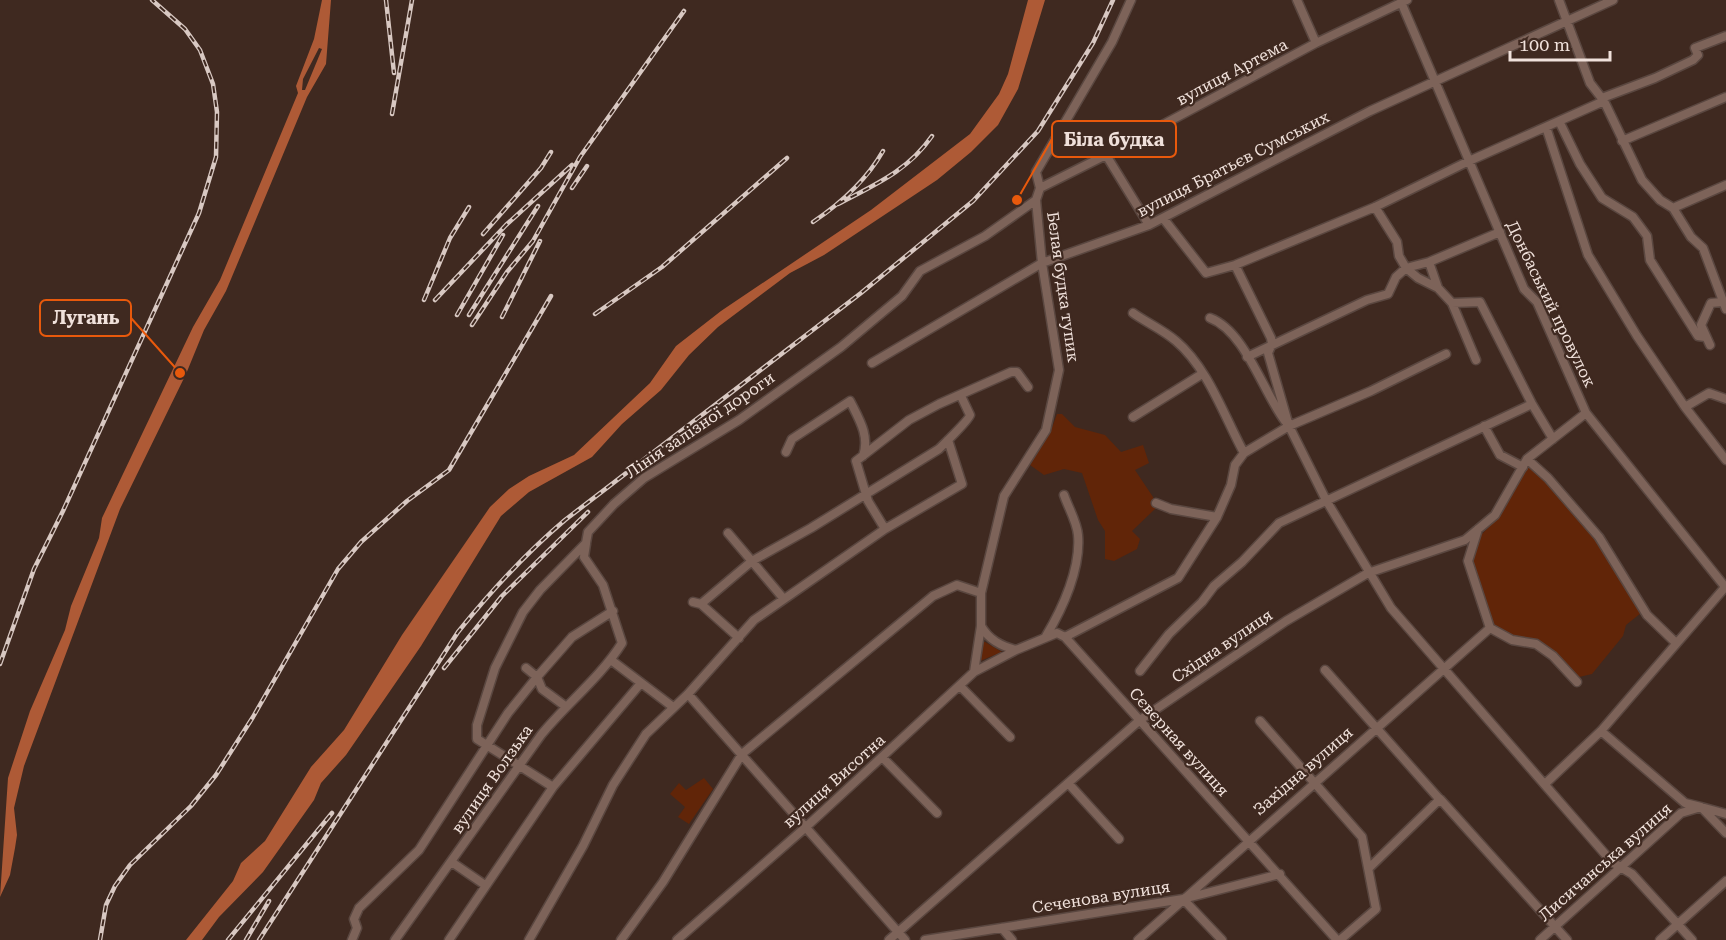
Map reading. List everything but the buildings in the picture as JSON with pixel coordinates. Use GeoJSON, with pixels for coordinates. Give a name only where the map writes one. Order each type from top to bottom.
{"type":"FeatureCollection","features":[{"type":"Feature","properties":{"kind":"street"},"geometry":{"type":"LineString","coordinates":[[1040,188],[1036,172],[1112,42],[1131,0]]}},
{"type":"Feature","properties":{"kind":"street"},"geometry":{"type":"LineString","coordinates":[[1297,0],[1316,43]]}},
{"type":"Feature","properties":{"kind":"street"},"geometry":{"type":"LineString","coordinates":[[1559,0],[1590,82],[1603,99],[1641,180],[1660,200],[1673,208],[1691,237],[1703,249],[1724,305]]}},
{"type":"Feature","properties":{"kind":"street","name":"вулиця Братьєв Сумських"},"geometry":{"type":"LineString","coordinates":[[872,363],[1042,263],[1149,225],[1370,111],[1613,0]]}},
{"type":"Feature","properties":{"kind":"street","name":"вулиця Артема"},"geometry":{"type":"LineString","coordinates":[[1040,188],[1106,156],[1316,43],[1404,1]]}},
{"type":"Feature","properties":{"kind":"street","name":"Донбаський провулок"},"geometry":{"type":"LineString","coordinates":[[1404,1],[1524,289],[1537,302],[1586,413],[1726,587]]}},
{"type":"Feature","properties":{"kind":"street"},"geometry":{"type":"LineString","coordinates":[[1163,218],[1206,273],[1235,265],[1375,207],[1603,99],[1655,78],[1693,60],[1698,55],[1695,48],[1726,36]]}},
{"type":"Feature","properties":{"kind":"street"},"geometry":{"type":"LineString","coordinates":[[1622,141],[1726,98]]}},
{"type":"Feature","properties":{"kind":"street"},"geometry":{"type":"LineString","coordinates":[[1559,121],[1580,164],[1602,198],[1633,218],[1647,236],[1650,260],[1661,281],[1672,293],[1698,336],[1707,341],[1701,325],[1712,303],[1724,305]]}},
{"type":"Feature","properties":{"kind":"street"},"geometry":{"type":"LineString","coordinates":[[1546,127],[1588,255],[1637,336],[1685,407],[1726,460]]}},
{"type":"Feature","properties":{"kind":"street"},"geometry":{"type":"LineString","coordinates":[[1106,156],[1149,225]]}},
{"type":"Feature","properties":{"kind":"street"},"geometry":{"type":"LineString","coordinates":[[1673,208],[1726,186]]}},
{"type":"Feature","properties":{"kind":"street","name":"Белая будка тупик"},"geometry":{"type":"LineString","coordinates":[[981,626],[981,593],[1004,496],[1041,440],[1055,395],[1059,370],[1042,263],[1036,200],[1040,188]]}},
{"type":"Feature","properties":{"kind":"street","name":"Лінія залізної дороги"},"geometry":{"type":"LineString","coordinates":[[486,745],[477,739],[477,725],[495,668],[523,612],[540,590],[586,543],[588,532],[644,478],[739,420],[841,347],[902,296],[920,271],[985,236],[1036,200]]}},
{"type":"Feature","properties":{"kind":"street"},"geometry":{"type":"LineString","coordinates":[[1375,207],[1397,242],[1399,256],[1406,268],[1418,278],[1438,288],[1452,303],[1476,360]]}},
{"type":"Feature","properties":{"kind":"street"},"geometry":{"type":"LineString","coordinates":[[1247,357],[1367,300],[1388,294],[1396,277],[1406,268],[1429,262],[1500,232]]}},
{"type":"Feature","properties":{"kind":"street"},"geometry":{"type":"LineString","coordinates":[[1429,262],[1438,288]]}},
{"type":"Feature","properties":{"kind":"street"},"geometry":{"type":"LineString","coordinates":[[1235,265],[1272,344],[1268,353],[1289,426],[1326,500],[1391,608],[1446,668],[1612,862],[1632,874],[1692,940]]}},
{"type":"Feature","properties":{"kind":"street"},"geometry":{"type":"LineString","coordinates":[[1452,303],[1480,302],[1532,404],[1553,439]]}},
{"type":"Feature","properties":{"kind":"street"},"geometry":{"type":"LineString","coordinates":[[1133,313],[1158,327],[1178,343],[1202,374],[1244,453]]}},
{"type":"Feature","properties":{"kind":"street"},"geometry":{"type":"LineString","coordinates":[[1210,318],[1232,334],[1278,412],[1289,426]]}},
{"type":"Feature","properties":{"kind":"street"},"geometry":{"type":"LineString","coordinates":[[981,626],[985,634],[996,643],[1016,650],[1057,633],[1065,637],[1178,578],[1217,517],[1230,485],[1235,465],[1244,453],[1289,426],[1371,391],[1446,354]]}},
{"type":"Feature","properties":{"kind":"street"},"geometry":{"type":"LineString","coordinates":[[885,529],[868,501],[856,464],[863,457],[909,420],[1011,372],[1017,372],[1028,387]]}},
{"type":"Feature","properties":{"kind":"street"},"geometry":{"type":"LineString","coordinates":[[1133,417],[1202,374]]}},
{"type":"Feature","properties":{"kind":"street"},"geometry":{"type":"LineString","coordinates":[[1685,407],[1709,393],[1726,399]]}},
{"type":"Feature","properties":{"kind":"street"},"geometry":{"type":"LineString","coordinates":[[739,638],[697,603],[752,561],[811,528],[939,449],[954,431],[968,421],[970,416],[961,396]]}},
{"type":"Feature","properties":{"kind":"street"},"geometry":{"type":"LineString","coordinates":[[786,452],[792,439],[850,401],[860,421],[867,444],[863,457]]}},
{"type":"Feature","properties":{"kind":"street"},"geometry":{"type":"LineString","coordinates":[[1140,671],[1214,586],[1242,562],[1279,523],[1532,404]]}},
{"type":"Feature","properties":{"kind":"street","name":"Східна вулиця"},"geometry":{"type":"LineString","coordinates":[[890,940],[1140,720],[1286,621],[1368,573],[1464,540],[1496,515],[1525,463],[1586,413]]}},
{"type":"Feature","properties":{"kind":"street"},"geometry":{"type":"LineString","coordinates":[[1484,426],[1500,455],[1525,463],[1548,478],[1599,537],[1647,615],[1676,643]]}},
{"type":"Feature","properties":{"kind":"street"},"geometry":{"type":"LineString","coordinates":[[528,940],[583,846],[629,758],[646,734],[688,694],[754,620],[885,529],[962,484],[948,440]]}},
{"type":"Feature","properties":{"kind":"street"},"geometry":{"type":"LineString","coordinates":[[1046,636],[1076,567],[1078,533],[1064,495]]}},
{"type":"Feature","properties":{"kind":"street"},"geometry":{"type":"LineString","coordinates":[[1156,503],[1171,509],[1217,517]]}},
{"type":"Feature","properties":{"kind":"street"},"geometry":{"type":"LineString","coordinates":[[1478,529],[1468,561],[1490,628],[1512,640],[1536,644],[1553,656],[1577,682]]}},
{"type":"Feature","properties":{"kind":"street"},"geometry":{"type":"LineString","coordinates":[[728,533],[783,598]]}},
{"type":"Feature","properties":{"kind":"street"},"geometry":{"type":"LineString","coordinates":[[352,940],[357,928],[354,919],[360,908],[419,850],[508,713],[572,637],[613,611],[603,585],[584,557],[586,543]]}},
{"type":"Feature","properties":{"kind":"street"},"geometry":{"type":"LineString","coordinates":[[621,940],[663,882],[742,754],[933,596],[957,585],[981,593]]}},
{"type":"Feature","properties":{"kind":"street"},"geometry":{"type":"LineString","coordinates":[[1546,783],[1601,731],[1726,587]]}},
{"type":"Feature","properties":{"kind":"street","name":"вулиця Волзька"},"geometry":{"type":"LineString","coordinates":[[395,940],[453,862],[519,764],[565,706],[612,660],[622,643],[613,611]]}},
{"type":"Feature","properties":{"kind":"street"},"geometry":{"type":"LineString","coordinates":[[974,672],[981,626]]}},
{"type":"Feature","properties":{"kind":"street","name":"Західна вулиця"},"geometry":{"type":"LineString","coordinates":[[1138,940],[1248,840],[1490,628]]}},
{"type":"Feature","properties":{"kind":"street","name":"Сєвєрная вулиця"},"geometry":{"type":"LineString","coordinates":[[1065,637],[1339,940]]}},
{"type":"Feature","properties":{"kind":"street","name":"вулиця Висотна"},"geometry":{"type":"LineString","coordinates":[[677,940],[806,827],[974,672],[1016,650]]}},
{"type":"Feature","properties":{"kind":"street"},"geometry":{"type":"LineString","coordinates":[[612,660],[673,707]]}},
{"type":"Feature","properties":{"kind":"street"},"geometry":{"type":"LineString","coordinates":[[526,668],[537,677],[542,688],[565,706]]}},
{"type":"Feature","properties":{"kind":"street"},"geometry":{"type":"LineString","coordinates":[[1325,670],[1567,940]]}},
{"type":"Feature","properties":{"kind":"street"},"geometry":{"type":"LineString","coordinates":[[449,940],[553,788],[641,683]]}},
{"type":"Feature","properties":{"kind":"street"},"geometry":{"type":"LineString","coordinates":[[960,686],[1010,736]]}},
{"type":"Feature","properties":{"kind":"street"},"geometry":{"type":"LineString","coordinates":[[688,694],[905,940]]}},
{"type":"Feature","properties":{"kind":"street"},"geometry":{"type":"LineString","coordinates":[[1260,721],[1362,837],[1376,909],[1339,940]]}},
{"type":"Feature","properties":{"kind":"street"},"geometry":{"type":"LineString","coordinates":[[1601,731],[1685,803],[1726,814]]}},
{"type":"Feature","properties":{"kind":"street"},"geometry":{"type":"LineString","coordinates":[[486,745],[519,764],[553,788]]}},
{"type":"Feature","properties":{"kind":"street"},"geometry":{"type":"LineString","coordinates":[[882,757],[937,813]]}},
{"type":"Feature","properties":{"kind":"street"},"geometry":{"type":"LineString","coordinates":[[1068,783],[1119,839]]}},
{"type":"Feature","properties":{"kind":"street"},"geometry":{"type":"LineString","coordinates":[[1369,868],[1441,801]]}},
{"type":"Feature","properties":{"kind":"street"},"geometry":{"type":"LineString","coordinates":[[1701,807],[1726,833]]}},
{"type":"Feature","properties":{"kind":"street","name":"Лисичанська вулиця"},"geometry":{"type":"LineString","coordinates":[[1539,940],[1681,813],[1701,807]]}},
{"type":"Feature","properties":{"kind":"street"},"geometry":{"type":"LineString","coordinates":[[453,862],[485,885]]}},
{"type":"Feature","properties":{"kind":"street","name":"Сєченова вулиця"},"geometry":{"type":"LineString","coordinates":[[925,940],[1183,899],[1280,874]]}},
{"type":"Feature","properties":{"kind":"street"},"geometry":{"type":"LineString","coordinates":[[1660,940],[1726,881]]}},
{"type":"Feature","properties":{"kind":"street"},"geometry":{"type":"LineString","coordinates":[[1183,899],[1222,940]]}},
{"type":"Feature","properties":{"kind":"street"},"geometry":{"type":"LineString","coordinates":[[1002,928],[1012,940]]}},
{"type":"Feature","properties":{"kind":"shaded area"},"geometry":{"type":"Polygon","coordinates":[[[322,0],[331,0],[326,64],[307,97],[226,291],[204,330],[186,374],[120,509],[24,766],[14,808],[17,835],[15,848],[10,875],[0,897],[8,778],[30,711],[65,630],[71,606],[99,538],[102,518],[193,327],[220,280],[298,93],[296,86],[314,39],[322,0]],[[319,48],[303,79],[302,90],[305,90],[322,49],[319,48]]]}},
{"type":"Feature","properties":{"kind":"shaded area"},"geometry":{"type":"Polygon","coordinates":[[[1028,0],[1045,0],[1018,89],[998,125],[971,152],[937,180],[824,255],[790,273],[718,327],[689,355],[661,390],[622,424],[592,457],[529,492],[501,516],[421,646],[346,755],[321,783],[314,800],[263,872],[219,917],[202,940],[186,940],[233,881],[241,863],[265,841],[311,767],[344,730],[402,635],[490,507],[509,489],[529,476],[574,455],[650,383],[676,346],[721,311],[871,210],[970,134],[999,94],[1008,74],[1028,0]]]}},
{"type":"Feature","properties":{"kind":"shaded area"},"geometry":{"type":"Polygon","coordinates":[[[1057,414],[1062,414],[1075,427],[1105,435],[1121,452],[1143,445],[1149,463],[1135,470],[1153,497],[1156,508],[1132,531],[1140,539],[1137,549],[1114,561],[1105,559],[1105,531],[1098,520],[1082,473],[1064,469],[1044,475],[1030,465],[1050,433],[1057,414]]]}},
{"type":"Feature","properties":{"kind":"shaded area"},"geometry":{"type":"Polygon","coordinates":[[[1528,467],[1562,497],[1592,534],[1641,613],[1626,625],[1623,636],[1592,674],[1579,677],[1555,652],[1538,641],[1510,635],[1494,625],[1474,579],[1473,555],[1480,536],[1500,516],[1528,467]]]}},
{"type":"Feature","properties":{"kind":"shaded area"},"geometry":{"type":"Polygon","coordinates":[[[982,642],[985,642],[1002,652],[980,661],[982,642]]]}},
{"type":"Feature","properties":{"kind":"shaded area"},"geometry":{"type":"Polygon","coordinates":[[[704,778],[713,789],[689,824],[678,817],[685,807],[670,794],[679,783],[686,790],[704,778]]]}},
{"type":"Feature","properties":{"kind":"railway"},"geometry":{"type":"LineString","coordinates":[[0,664],[34,569],[63,511],[199,213],[216,157],[217,112],[213,84],[200,50],[185,29],[152,0]]}},
{"type":"Feature","properties":{"kind":"railway"},"geometry":{"type":"LineString","coordinates":[[386,0],[394,73]]}},
{"type":"Feature","properties":{"kind":"railway"},"geometry":{"type":"LineString","coordinates":[[392,114],[412,0]]}},
{"type":"Feature","properties":{"kind":"railway"},"geometry":{"type":"LineString","coordinates":[[259,940],[458,632],[496,588],[536,546],[565,520],[861,293],[973,201],[1038,131],[1093,43],[1113,0]]}},
{"type":"Feature","properties":{"kind":"railway"},"geometry":{"type":"LineString","coordinates":[[472,325],[507,272],[533,241],[580,157],[684,11]]}},
{"type":"Feature","properties":{"kind":"railway"},"geometry":{"type":"LineString","coordinates":[[838,204],[901,168],[923,148],[932,136]]}},
{"type":"Feature","properties":{"kind":"railway"},"geometry":{"type":"LineString","coordinates":[[813,222],[852,191],[883,151]]}},
{"type":"Feature","properties":{"kind":"railway"},"geometry":{"type":"LineString","coordinates":[[483,234],[541,168],[551,152]]}},
{"type":"Feature","properties":{"kind":"railway"},"geometry":{"type":"LineString","coordinates":[[595,314],[662,267],[787,158]]}},
{"type":"Feature","properties":{"kind":"railway"},"geometry":{"type":"LineString","coordinates":[[435,300],[506,225],[572,165]]}},
{"type":"Feature","properties":{"kind":"railway"},"geometry":{"type":"LineString","coordinates":[[572,188],[587,166]]}},
{"type":"Feature","properties":{"kind":"railway"},"geometry":{"type":"LineString","coordinates":[[469,315],[538,206]]}},
{"type":"Feature","properties":{"kind":"railway"},"geometry":{"type":"LineString","coordinates":[[424,300],[450,238],[469,207]]}},
{"type":"Feature","properties":{"kind":"railway"},"geometry":{"type":"LineString","coordinates":[[457,315],[503,235]]}},
{"type":"Feature","properties":{"kind":"railway"},"geometry":{"type":"LineString","coordinates":[[502,317],[540,241]]}},
{"type":"Feature","properties":{"kind":"railway"},"geometry":{"type":"LineString","coordinates":[[100,940],[106,905],[115,886],[130,865],[191,806],[216,775],[253,717],[338,569],[361,542],[407,501],[449,470],[551,296]]}},
{"type":"Feature","properties":{"kind":"railway"},"geometry":{"type":"LineString","coordinates":[[444,668],[502,596],[588,512]]}},
{"type":"Feature","properties":{"kind":"railway"},"geometry":{"type":"LineString","coordinates":[[228,940],[332,813]]}},
{"type":"Feature","properties":{"kind":"railway"},"geometry":{"type":"LineString","coordinates":[[246,940],[269,901]]}},
{"type":"Feature","properties":{"kind":"place","name":"Біла будка"},"geometry":{"type":"Point","coordinates":[1017,200]}},
{"type":"Feature","properties":{"kind":"place","name":"Лугань"},"geometry":{"type":"Point","coordinates":[180,373]}}]}
